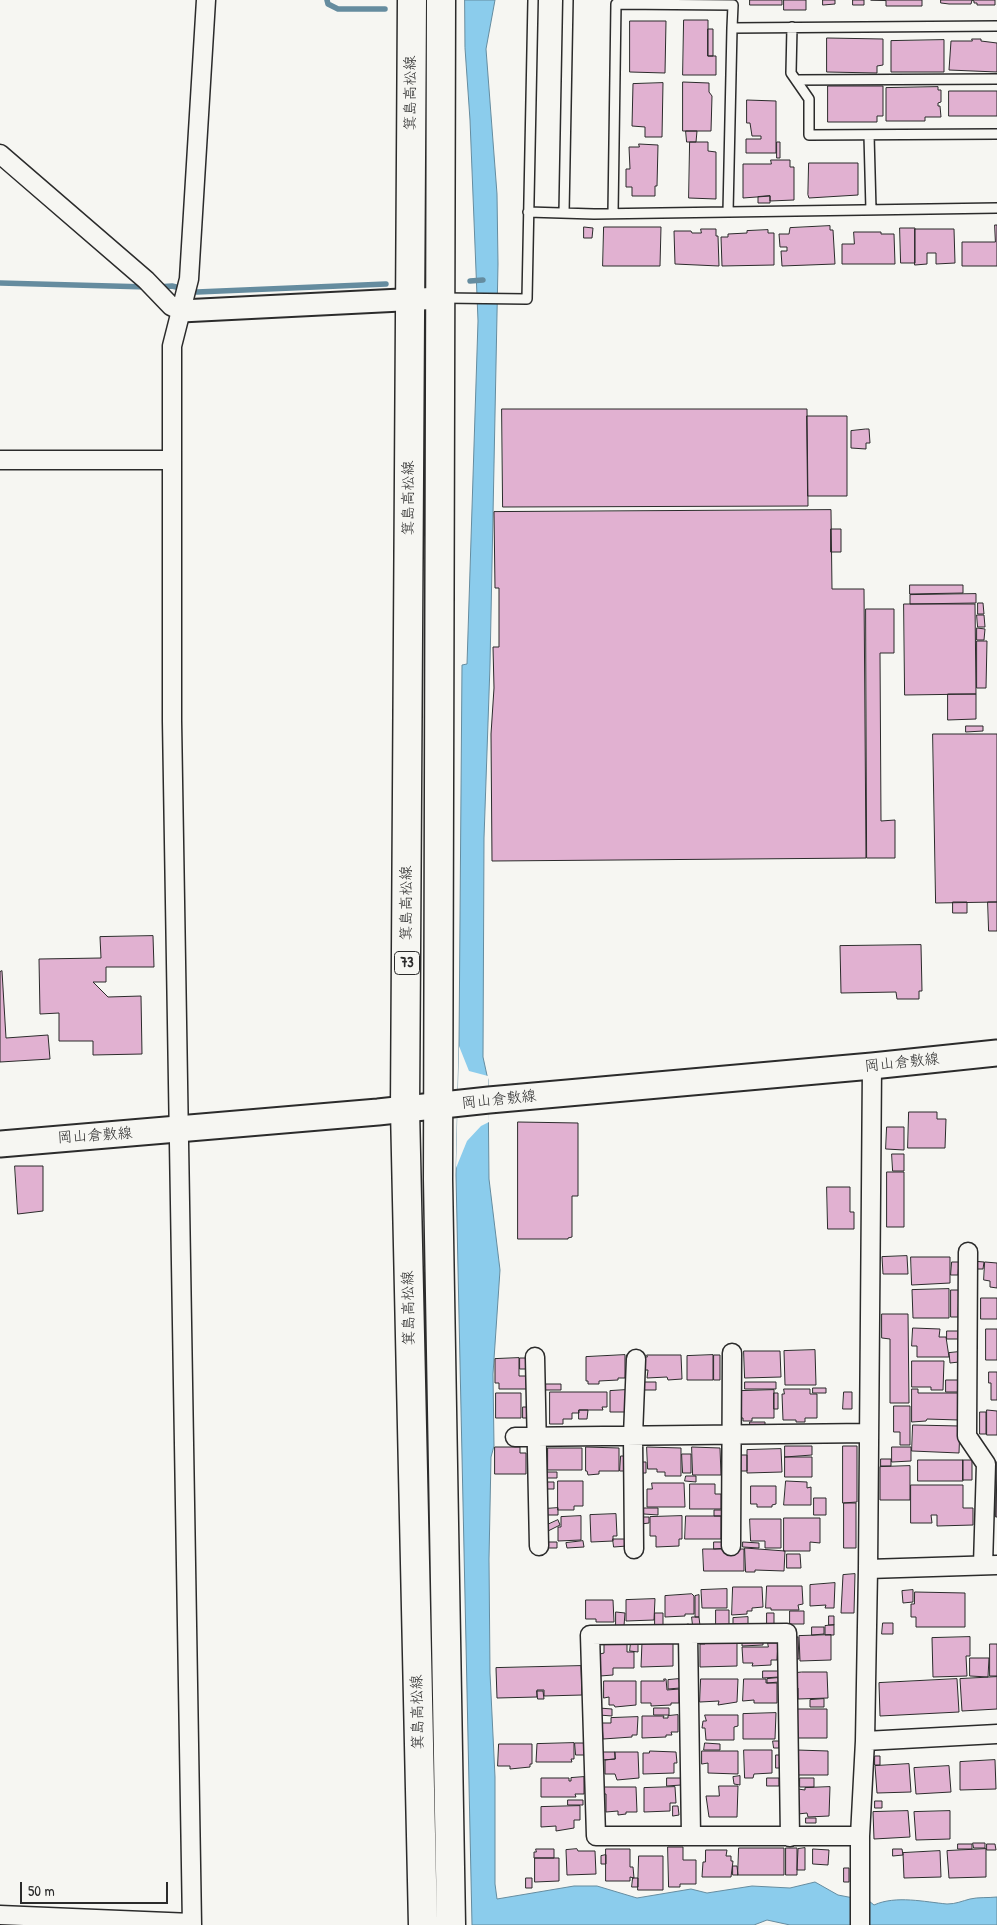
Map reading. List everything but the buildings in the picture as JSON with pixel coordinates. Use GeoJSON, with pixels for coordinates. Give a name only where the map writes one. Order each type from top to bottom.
{"type":"FeatureCollection","features":[{"type":"Feature","properties":{"kind":"main road","name":"箕島高松線"},"geometry":{"type":"LineString","coordinates":[[412,0],[405,1109],[423,1925]]}},
{"type":"Feature","properties":{"kind":"main road","name":"箕島高松線"},"geometry":{"type":"LineString","coordinates":[[441,0],[440,298],[448,1104],[438,1189],[450,1925]]}},
{"type":"Feature","properties":{"kind":"main road","name":"岡山倉敷線"},"geometry":{"type":"LineString","coordinates":[[0,1144],[179,1130],[997,1053]]}},
{"type":"Feature","properties":{"kind":"street"},"geometry":{"type":"LineString","coordinates":[[0,1915],[192,1924],[172,721],[172,346],[189,279],[206,0]]}},
{"type":"Feature","properties":{"kind":"street"},"geometry":{"type":"LineString","coordinates":[[0,154],[146,280],[171,306],[440,298]]}},
{"type":"Feature","properties":{"kind":"street"},"geometry":{"type":"LineString","coordinates":[[0,460],[172,460]]}},
{"type":"Feature","properties":{"kind":"street"},"geometry":{"type":"LineString","coordinates":[[860,1925],[860,1836],[865,1741],[868,1569],[872,1066]]}},
{"type":"Feature","properties":{"kind":"street"},"geometry":{"type":"LineString","coordinates":[[868,1569],[990,1565],[986,1464],[967,1436],[968,1252]]}},
{"type":"Feature","properties":{"kind":"street"},"geometry":{"type":"LineString","coordinates":[[731,1546],[732,1353]]}},
{"type":"Feature","properties":{"kind":"street"},"geometry":{"type":"LineString","coordinates":[[535,1357],[539,1546]]}},
{"type":"Feature","properties":{"kind":"street"},"geometry":{"type":"LineString","coordinates":[[634,1550],[633,1436],[636,1359]]}},
{"type":"Feature","properties":{"kind":"street"},"geometry":{"type":"LineString","coordinates":[[515,1437],[869,1433]]}},
{"type":"Feature","properties":{"kind":"street"},"geometry":{"type":"LineString","coordinates":[[790,1837],[787,1633],[590,1635],[596,1836],[790,1837],[860,1836]]}},
{"type":"Feature","properties":{"kind":"street"},"geometry":{"type":"LineString","coordinates":[[688,1634],[691,1836]]}},
{"type":"Feature","properties":{"kind":"street"},"geometry":{"type":"LineString","coordinates":[[865,1741],[997,1734]]}},
{"type":"Feature","properties":{"kind":"lane"},"geometry":{"type":"LineString","coordinates":[[440,298],[526,299],[533,0]]}},
{"type":"Feature","properties":{"kind":"lane"},"geometry":{"type":"LineString","coordinates":[[564,213],[568,0]]}},
{"type":"Feature","properties":{"kind":"lane"},"geometry":{"type":"LineString","coordinates":[[613,213],[616,4],[733,5],[728,212]]}},
{"type":"Feature","properties":{"kind":"lane"},"geometry":{"type":"LineString","coordinates":[[732,28],[997,26]]}},
{"type":"Feature","properties":{"kind":"lane"},"geometry":{"type":"LineString","coordinates":[[792,27],[791,73],[809,99],[809,135],[997,134]]}},
{"type":"Feature","properties":{"kind":"lane"},"geometry":{"type":"LineString","coordinates":[[796,80],[997,79]]}},
{"type":"Feature","properties":{"kind":"lane"},"geometry":{"type":"LineString","coordinates":[[869,135],[871,210]]}},
{"type":"Feature","properties":{"kind":"lane"},"geometry":{"type":"LineString","coordinates":[[528,212],[613,213],[997,208]]}},
{"type":"Feature","properties":{"kind":"water"},"geometry":{"type":"Polygon","coordinates":[[[465,0],[495,0],[486,49],[497,194],[498,264],[490,665],[484,838],[483,1057],[488,1080],[489,1179],[500,1270],[493,1374],[494,1446],[491,1457],[489,1559],[490,1673],[495,1777],[495,1884],[497,1899],[574,1886],[597,1886],[637,1898],[691,1889],[707,1893],[752,1886],[790,1888],[815,1882],[838,1895],[869,1901],[874,1905],[892,1900],[950,1904],[973,1898],[997,1897],[997,1925],[790,1925],[767,1920],[754,1925],[472,1925],[456,1175],[462,665],[467,664],[478,321],[470,120],[465,48],[465,0]]]}},
{"type":"Feature","properties":{"kind":"pier"},"geometry":{"type":"Polygon","coordinates":[[[459,1046],[469,1071],[488,1076],[489,1122],[481,1126],[467,1141],[456,1168],[459,1046]]]}},
{"type":"Feature","properties":{"kind":"waterway"},"geometry":{"type":"LineString","coordinates":[[327,0],[328,4],[338,9],[385,9]]}},
{"type":"Feature","properties":{"kind":"waterway"},"geometry":{"type":"LineString","coordinates":[[470,281],[483,280]]}},
{"type":"Feature","properties":{"kind":"waterway"},"geometry":{"type":"LineString","coordinates":[[0,283],[148,287]]}},
{"type":"Feature","properties":{"kind":"waterway"},"geometry":{"type":"LineString","coordinates":[[157,287],[172,286],[197,292],[386,284]]}}]}
